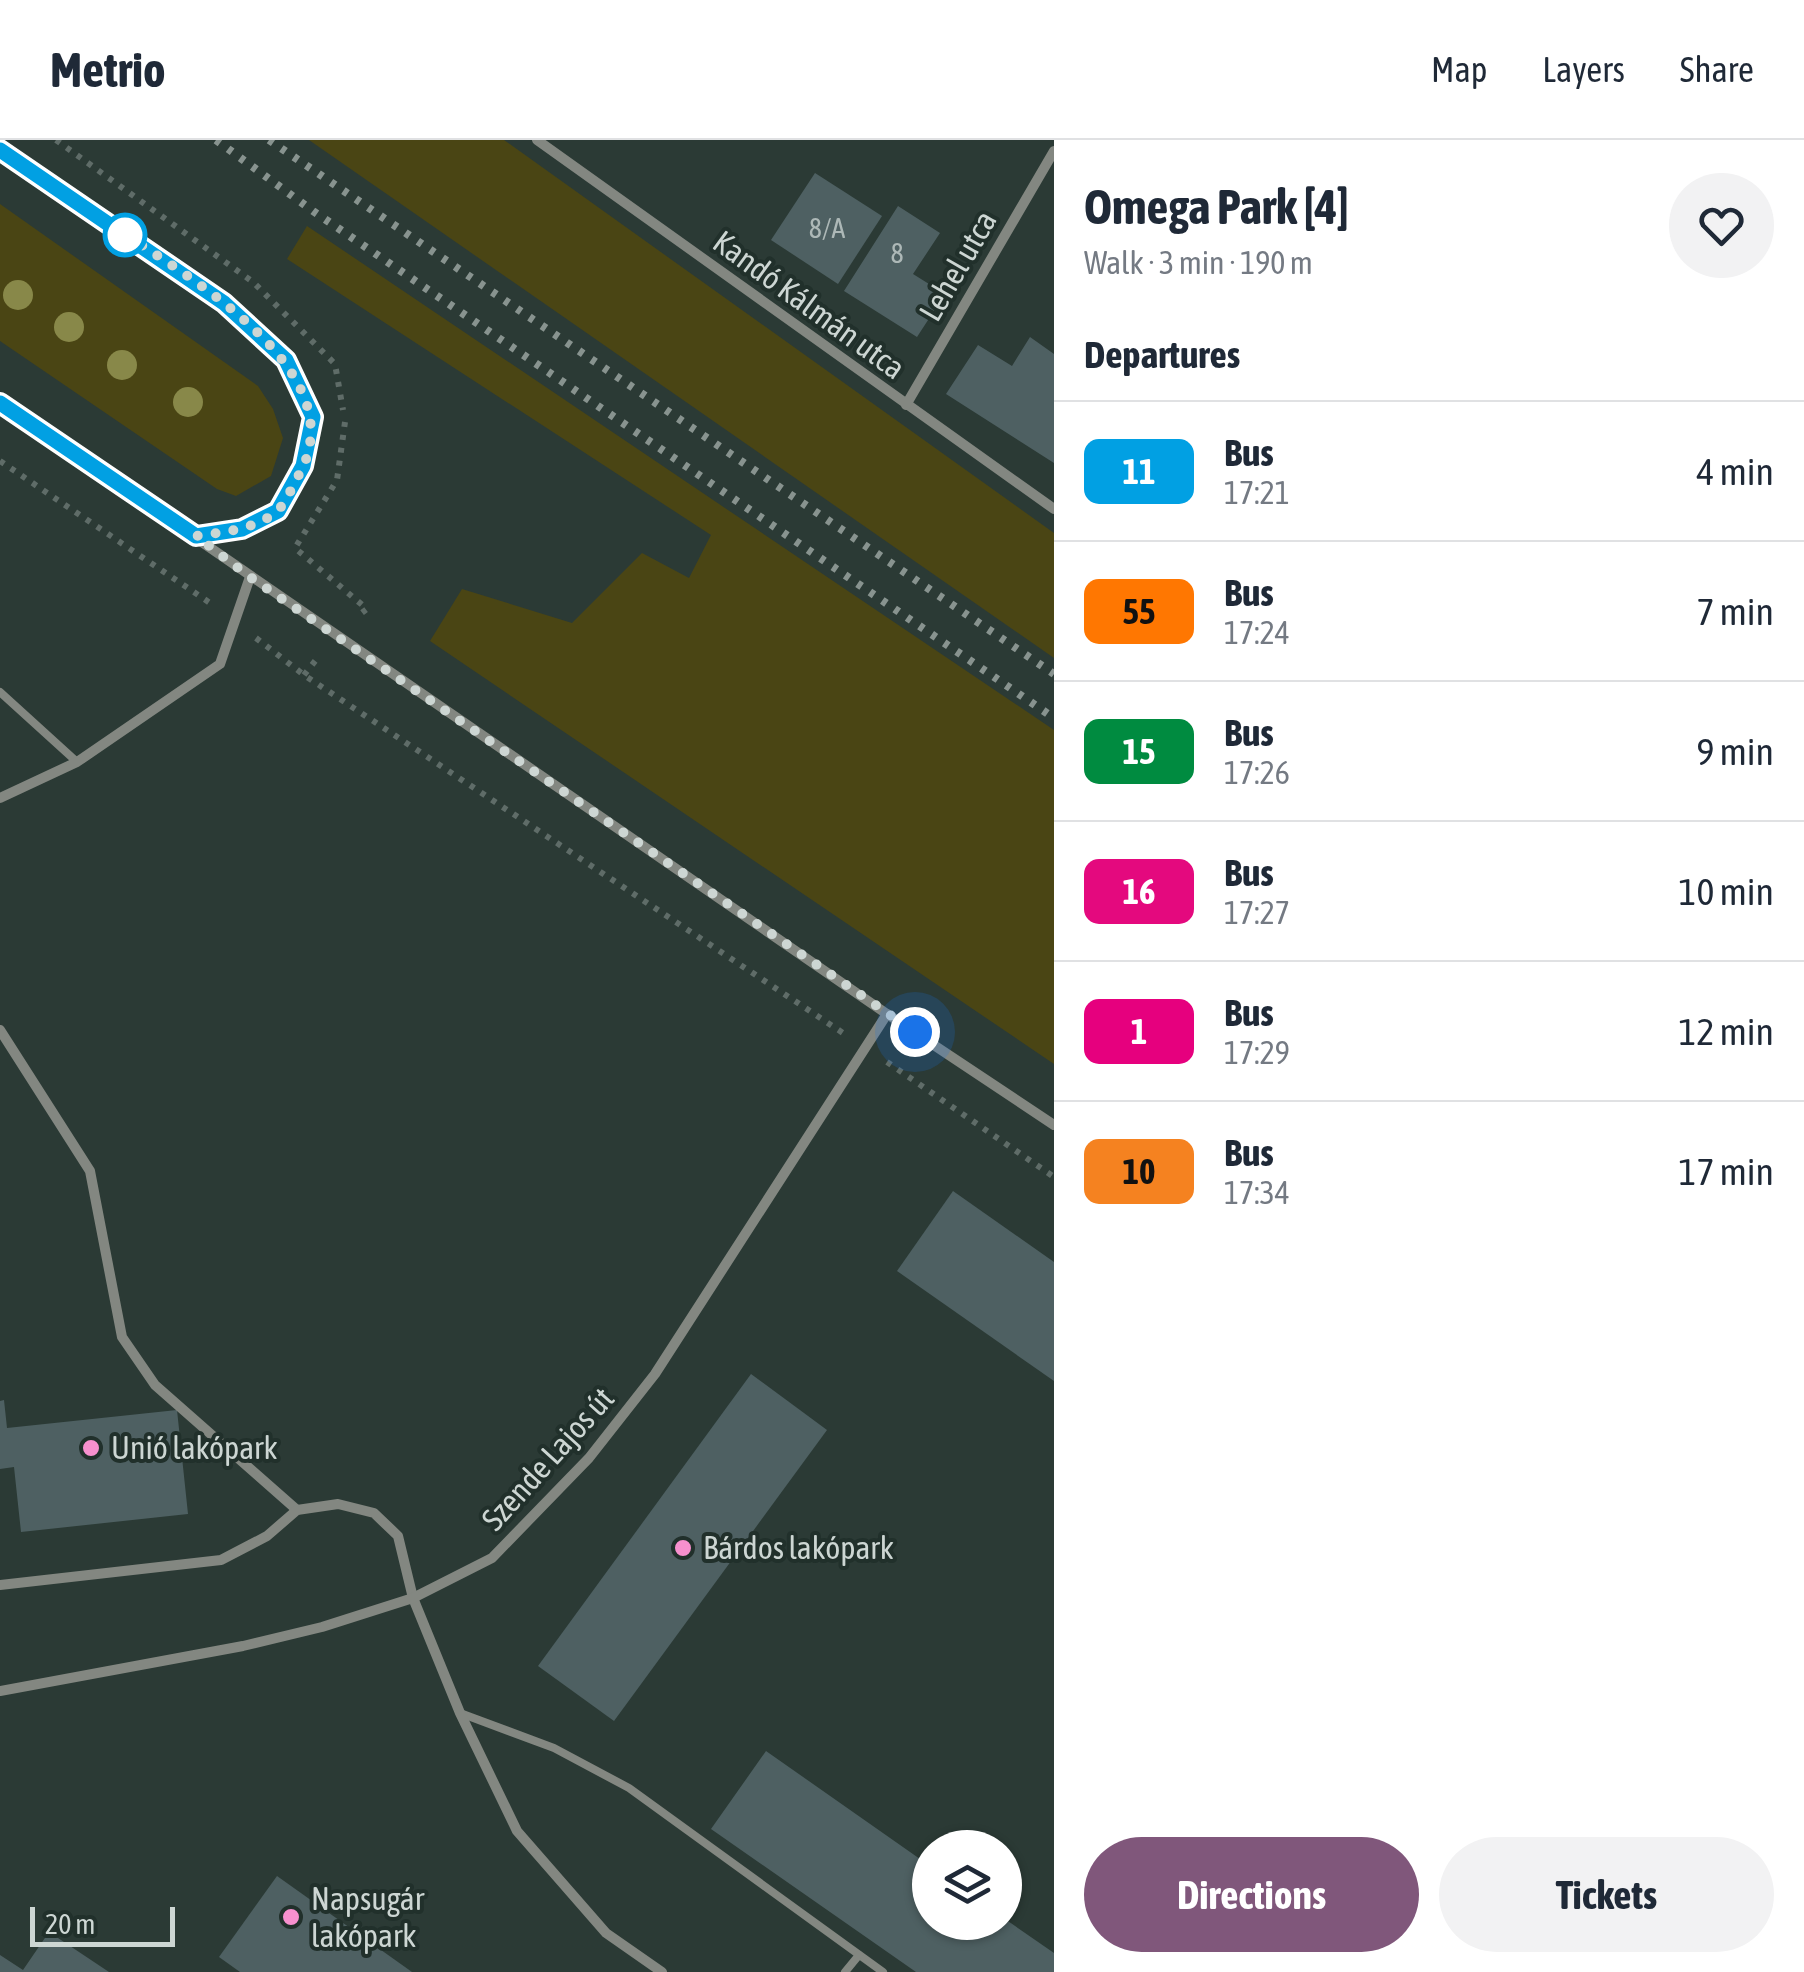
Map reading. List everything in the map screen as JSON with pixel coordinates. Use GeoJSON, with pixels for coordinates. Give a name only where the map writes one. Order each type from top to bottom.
{"type":"FeatureCollection","features":[{"type":"Feature","properties":{"kind":"street","name":"Kandó Kálmán utca"},"geometry":{"type":"LineString","coordinates":[[537,140],[1054,509]]}},
{"type":"Feature","properties":{"kind":"street","name":"Lehel utca"},"geometry":{"type":"LineString","coordinates":[[906,405],[1054,151]]}},
{"type":"Feature","properties":{"kind":"street"},"geometry":{"type":"LineString","coordinates":[[0,403],[887,1014],[1054,1124]]}},
{"type":"Feature","properties":{"kind":"street"},"geometry":{"type":"LineString","coordinates":[[0,798],[77,762],[220,664],[250,577]]}},
{"type":"Feature","properties":{"kind":"street","name":"Szende Lajos út"},"geometry":{"type":"LineString","coordinates":[[0,1691],[322,1627],[413,1598],[492,1558],[589,1458],[655,1374],[887,1014]]}},
{"type":"Feature","properties":{"kind":"street"},"geometry":{"type":"LineString","coordinates":[[0,1030],[90,1171],[122,1338],[156,1385],[296,1510]]}},
{"type":"Feature","properties":{"kind":"street"},"geometry":{"type":"LineString","coordinates":[[0,1585],[221,1560],[267,1536],[296,1510],[338,1504],[374,1513],[398,1536],[413,1598],[460,1713],[516,1831],[606,1933],[662,1972]]}},
{"type":"Feature","properties":{"kind":"lane"},"geometry":{"type":"LineString","coordinates":[[0,150],[224,303],[286,360],[313,417],[303,466],[278,511],[242,529],[196,536]]}},
{"type":"Feature","properties":{"kind":"lane"},"geometry":{"type":"LineString","coordinates":[[0,692],[77,762]]}},
{"type":"Feature","properties":{"kind":"lane"},"geometry":{"type":"LineString","coordinates":[[460,1713],[554,1748],[629,1788],[883,1972]]}},
{"type":"Feature","properties":{"kind":"lane"},"geometry":{"type":"LineString","coordinates":[[845,1972],[859,1954]]}},
{"type":"Feature","properties":{"kind":"path"},"geometry":{"type":"LineString","coordinates":[[0,461],[321,686],[865,1047],[1054,1178]]}},
{"type":"Feature","properties":{"kind":"shaded area"},"geometry":{"type":"Polygon","coordinates":[[[309,140],[504,140],[1054,533],[1054,658],[309,140]]]}},
{"type":"Feature","properties":{"kind":"shaded area"},"geometry":{"type":"Polygon","coordinates":[[[0,204],[258,386],[273,409],[283,438],[271,476],[236,496],[217,489],[0,341],[0,204]]]}},
{"type":"Feature","properties":{"kind":"shaded area"},"geometry":{"type":"Polygon","coordinates":[[[307,226],[1054,730],[1054,1064],[430,641],[462,589],[572,623],[642,553],[689,578],[711,535],[287,259],[307,226]]]}},
{"type":"Feature","properties":{"kind":"building"},"geometry":{"type":"Polygon","coordinates":[[[815,173],[882,216],[838,284],[771,240],[815,173]]]}},
{"type":"Feature","properties":{"kind":"building"},"geometry":{"type":"Polygon","coordinates":[[[898,206],[940,233],[913,274],[945,294],[917,337],[844,291],[898,206]]]}},
{"type":"Feature","properties":{"kind":"building"},"geometry":{"type":"Polygon","coordinates":[[[1030,337],[1054,354],[1054,463],[946,394],[978,345],[1012,366],[1030,337]]]}},
{"type":"Feature","properties":{"kind":"building"},"geometry":{"type":"Polygon","coordinates":[[[953,1191],[1054,1262],[1054,1381],[897,1271],[953,1191]]]}},
{"type":"Feature","properties":{"kind":"building","name":"Bárdos lakópark"},"geometry":{"type":"Polygon","coordinates":[[[751,1374],[827,1430],[614,1721],[538,1666],[751,1374]]]}},
{"type":"Feature","properties":{"kind":"building","name":"Unió lakópark"},"geometry":{"type":"Polygon","coordinates":[[[4,1400],[7,1428],[177,1410],[188,1514],[21,1532],[14,1467],[0,1469],[0,1401],[4,1400]]]}},
{"type":"Feature","properties":{"kind":"building"},"geometry":{"type":"Polygon","coordinates":[[[766,1751],[912,1853],[912,1940],[1022,1940],[1022,1931],[1054,1953],[1054,1972],[916,1972],[711,1829],[766,1751]]]}},
{"type":"Feature","properties":{"kind":"building","name":"Napsugár lakópark"},"geometry":{"type":"Polygon","coordinates":[[[277,1876],[412,1972],[240,1972],[219,1957],[277,1876]]]}},
{"type":"Feature","properties":{"kind":"building"},"geometry":{"type":"Polygon","coordinates":[[[49,1932],[109,1972],[0,1972],[0,1955],[23,1970],[49,1932]]]}},
{"type":"Feature","properties":{"kind":"railway"},"geometry":{"type":"LineString","coordinates":[[216,140],[313,211],[1054,718]]}},
{"type":"Feature","properties":{"kind":"railway"},"geometry":{"type":"LineString","coordinates":[[269,140],[1054,674]]}},
{"type":"Feature","properties":{"kind":"bus line","name":"11"},"geometry":{"type":"LineString","coordinates":[[0,150],[224,303],[286,360],[313,417],[303,466],[278,511],[242,529],[196,536],[0,403]]}},
{"type":"Feature","properties":{"kind":"place","name":"Unió lakópark"},"geometry":{"type":"Point","coordinates":[91,1448]}},
{"type":"Feature","properties":{"kind":"place","name":"Bárdos lakópark"},"geometry":{"type":"Point","coordinates":[683,1548]}},
{"type":"Feature","properties":{"kind":"place","name":"Napsugár lakópark"},"geometry":{"type":"Point","coordinates":[291,1917]}},
{"type":"Feature","properties":{"kind":"route"},"geometry":{"type":"LineString","coordinates":[[125,235],[119,230],[224,303],[286,360],[313,417],[303,466],[278,511],[242,529],[196,536],[250,577],[915,1032]]}}]}
